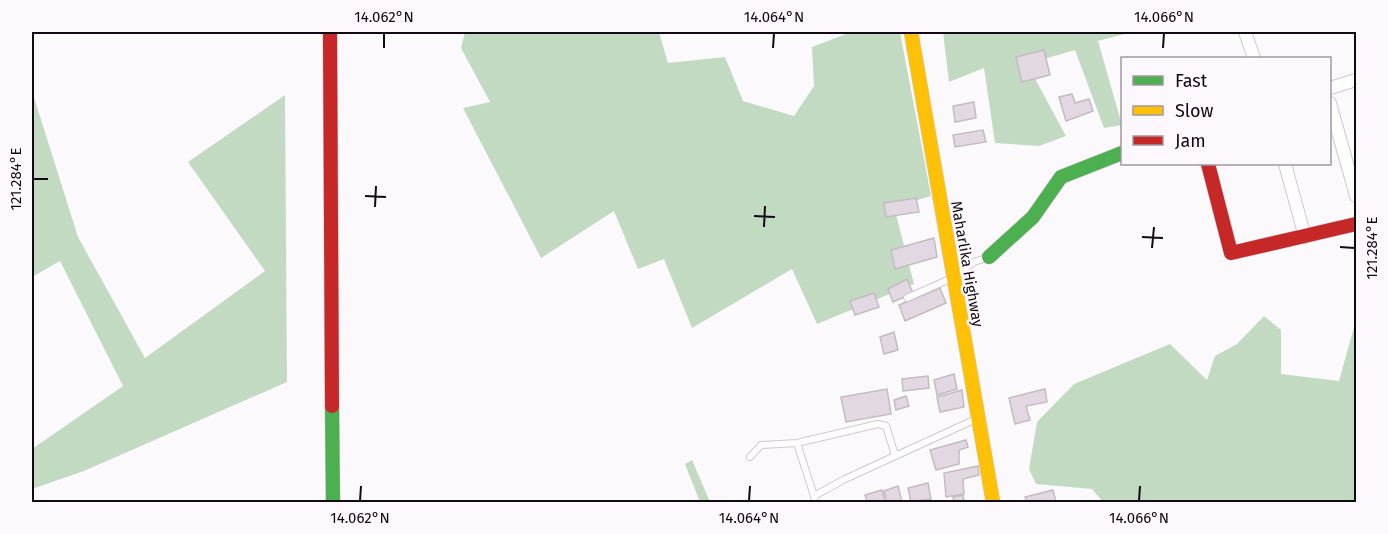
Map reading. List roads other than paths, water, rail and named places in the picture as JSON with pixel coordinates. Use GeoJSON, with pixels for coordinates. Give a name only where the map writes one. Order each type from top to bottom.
{"type":"FeatureCollection","features":[{"type":"Feature","properties":{"kind":"street"},"geometry":{"type":"LineString","coordinates":[[330,32],[333,502]]}},
{"type":"Feature","properties":{"kind":"street","name":"Maharlika Highway"},"geometry":{"type":"LineString","coordinates":[[911,32],[952,278],[993,502]]}},
{"type":"Feature","properties":{"kind":"street"},"geometry":{"type":"LineString","coordinates":[[1245,32],[1254,57]]}},
{"type":"Feature","properties":{"kind":"street"},"geometry":{"type":"LineString","coordinates":[[1331,87],[1356,80]]}},
{"type":"Feature","properties":{"kind":"street"},"geometry":{"type":"LineString","coordinates":[[1331,110],[1356,196]]}},
{"type":"Feature","properties":{"kind":"street"},"geometry":{"type":"LineString","coordinates":[[989,257],[1033,217],[1061,177],[1121,153]]}},
{"type":"Feature","properties":{"kind":"street"},"geometry":{"type":"LineString","coordinates":[[1208,165],[1231,253],[1356,224]]}},
{"type":"Feature","properties":{"kind":"street"},"geometry":{"type":"LineString","coordinates":[[1285,165],[1305,237]]}},
{"type":"Feature","properties":{"kind":"lane"},"geometry":{"type":"LineString","coordinates":[[907,298],[952,278],[974,262],[989,257]]}},
{"type":"Feature","properties":{"kind":"lane"},"geometry":{"type":"LineString","coordinates":[[797,443],[814,499],[895,455],[977,418]]}},
{"type":"Feature","properties":{"kind":"lane"},"geometry":{"type":"LineString","coordinates":[[750,457],[760,446],[797,443],[884,424],[895,455]]}}]}
